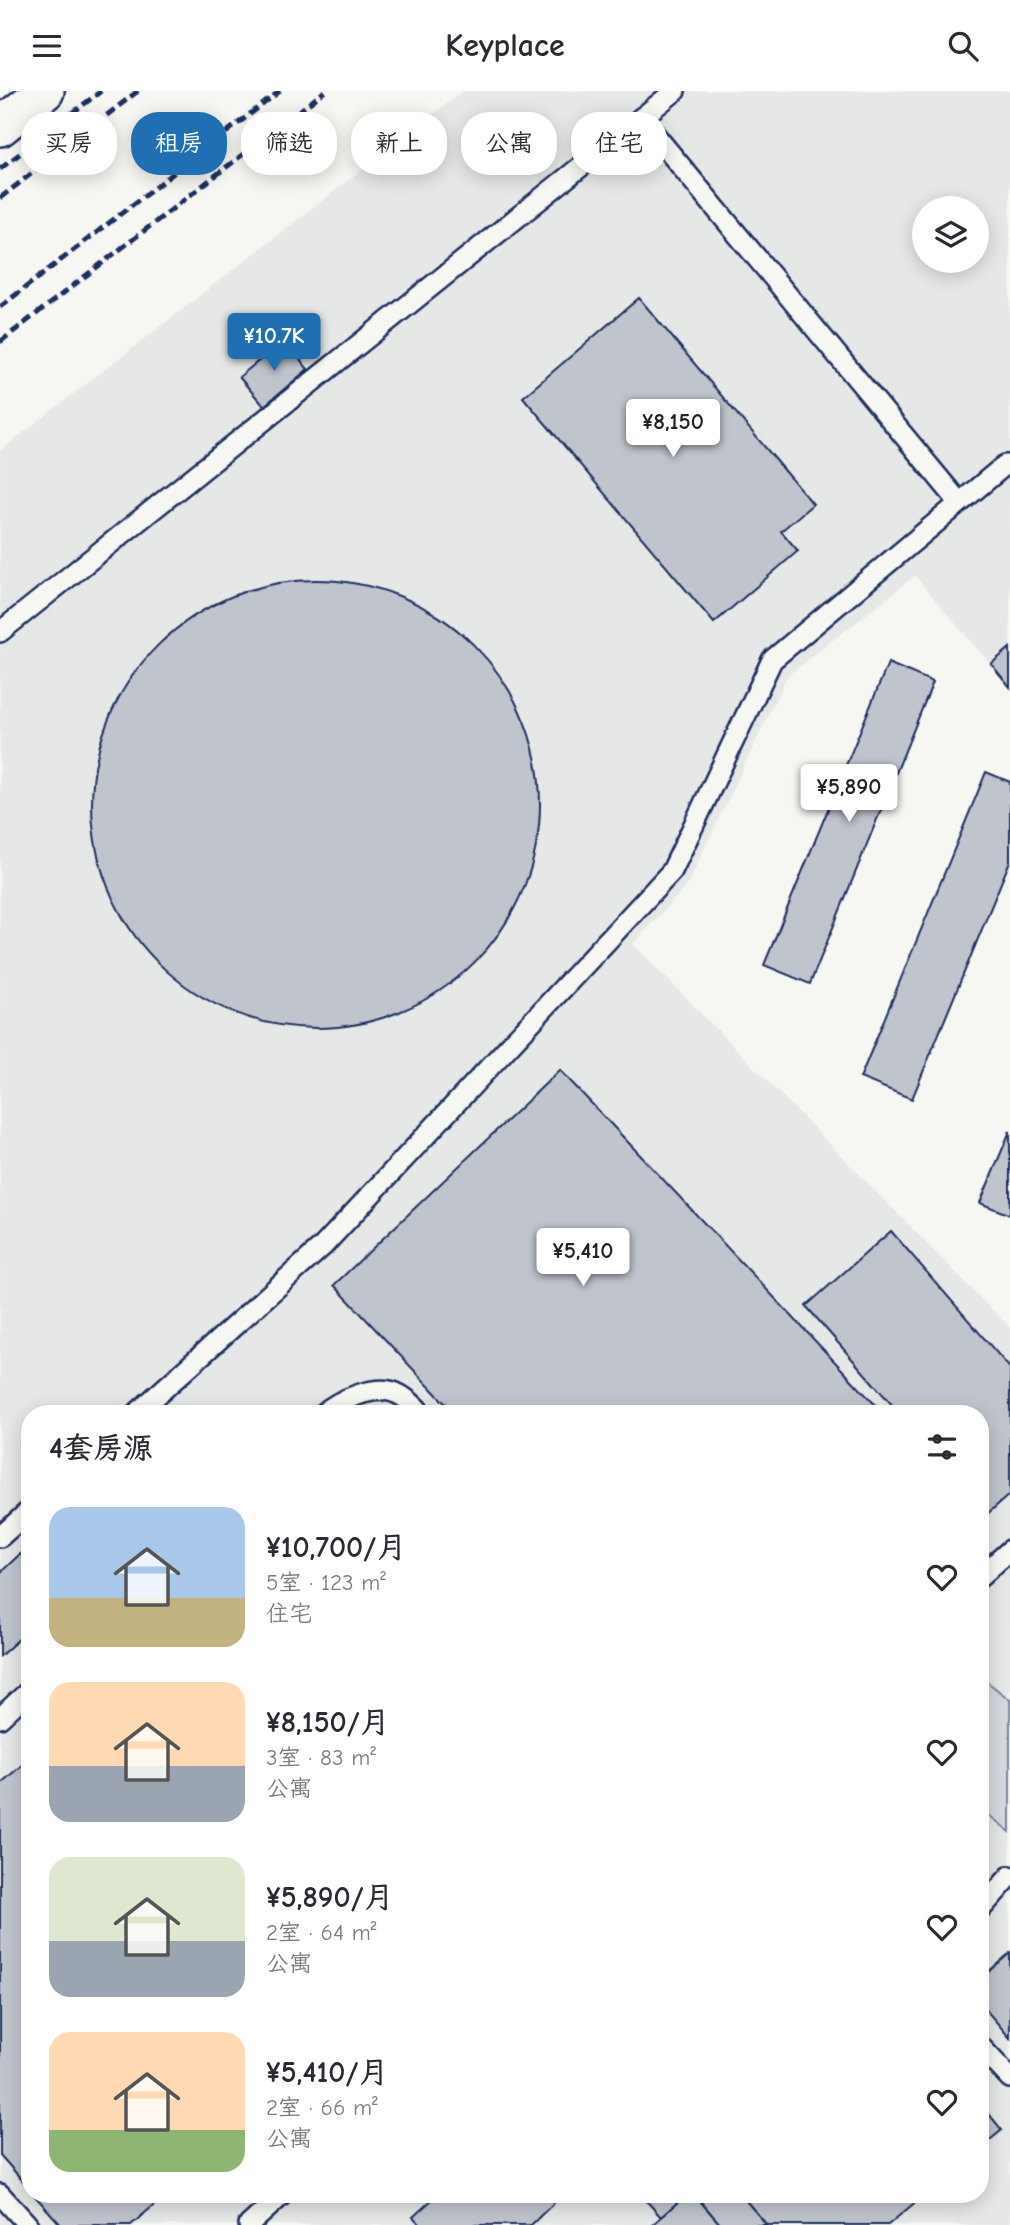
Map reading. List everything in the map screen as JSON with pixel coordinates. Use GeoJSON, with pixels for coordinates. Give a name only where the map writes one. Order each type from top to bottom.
{"type":"FeatureCollection","features":[{"type":"Feature","properties":{"kind":"street"},"geometry":{"type":"LineString","coordinates":[[0,127],[45,91]]}},
{"type":"Feature","properties":{"kind":"lane"},"geometry":{"type":"LineString","coordinates":[[649,112],[675,91]]}},
{"type":"Feature","properties":{"kind":"lane"},"geometry":{"type":"LineString","coordinates":[[667,149],[958,501]]}},
{"type":"Feature","properties":{"kind":"lane"},"geometry":{"type":"LineString","coordinates":[[0,632],[571,174]]}},
{"type":"Feature","properties":{"kind":"lane"},"geometry":{"type":"LineString","coordinates":[[146,1405],[323,1246],[672,871],[772,660],[958,501],[1004,464],[1010,465]]}},
{"type":"Feature","properties":{"kind":"lane"},"geometry":{"type":"LineString","coordinates":[[332,1405],[367,1391],[394,1392],[411,1405]]}},
{"type":"Feature","properties":{"kind":"lane"},"geometry":{"type":"LineString","coordinates":[[0,1537],[21,1518]]}},
{"type":"Feature","properties":{"kind":"lane"},"geometry":{"type":"LineString","coordinates":[[989,1569],[1010,1550]]}},
{"type":"Feature","properties":{"kind":"lane"},"geometry":{"type":"LineString","coordinates":[[0,1718],[21,1698]]}},
{"type":"Feature","properties":{"kind":"lane"},"geometry":{"type":"LineString","coordinates":[[989,1900],[1010,1876]]}},
{"type":"Feature","properties":{"kind":"lane"},"geometry":{"type":"LineString","coordinates":[[989,2056],[1010,2078]]}},
{"type":"Feature","properties":{"kind":"lane"},"geometry":{"type":"LineString","coordinates":[[0,2194],[28,2225]]}},
{"type":"Feature","properties":{"kind":"lane"},"geometry":{"type":"LineString","coordinates":[[249,2225],[273,2203]]}},
{"type":"Feature","properties":{"kind":"shaded area"},"geometry":{"type":"Polygon","coordinates":[[[463,91],[1010,91],[1010,687],[915,576],[787,676],[687,885],[633,944],[1010,1328],[1010,2225],[0,2225],[0,451],[355,175],[447,175],[447,112],[436,112],[463,91]]]}},
{"type":"Feature","properties":{"kind":"shaded area"},"geometry":{"type":"Polygon","coordinates":[[[989,1683],[1010,1700],[1010,1832],[989,1815],[989,1683]]]}},
{"type":"Feature","properties":{"kind":"building"},"geometry":{"type":"Polygon","coordinates":[[[639,298],[813,504],[781,531],[798,551],[714,623],[523,397],[639,298]]]}},
{"type":"Feature","properties":{"kind":"building"},"geometry":{"type":"Polygon","coordinates":[[[284,340],[308,369],[264,406],[239,377],[284,340]]]}},
{"type":"Feature","properties":{"kind":"building"},"geometry":{"type":"Polygon","coordinates":[[[316,580],[360,584],[402,597],[441,617],[475,645],[503,679],[523,718],[536,760],[540,804],[536,848],[523,890],[503,929],[475,963],[441,991],[402,1011],[360,1024],[316,1028],[272,1024],[230,1011],[191,991],[157,963],[129,929],[109,890],[96,848],[92,804],[96,760],[109,718],[129,679],[157,645],[191,617],[230,597],[272,584],[316,580]]]}},
{"type":"Feature","properties":{"kind":"building"},"geometry":{"type":"Polygon","coordinates":[[[1010,648],[1010,687],[991,664],[1010,648]]]}},
{"type":"Feature","properties":{"kind":"building"},"geometry":{"type":"Polygon","coordinates":[[[888,663],[933,682],[810,984],[764,965],[888,663]]]}},
{"type":"Feature","properties":{"kind":"building"},"geometry":{"type":"Polygon","coordinates":[[[986,772],[1010,782],[1010,861],[912,1099],[860,1078],[986,772]]]}},
{"type":"Feature","properties":{"kind":"building"},"geometry":{"type":"Polygon","coordinates":[[[560,1070],[876,1405],[447,1405],[334,1285],[560,1070]]]}},
{"type":"Feature","properties":{"kind":"building"},"geometry":{"type":"Polygon","coordinates":[[[1010,1131],[1010,1215],[980,1203],[1010,1131]]]}},
{"type":"Feature","properties":{"kind":"building"},"geometry":{"type":"Polygon","coordinates":[[[891,1231],[1010,1368],[1010,1494],[989,1512],[989,1405],[892,1405],[806,1306],[891,1231]]]}},
{"type":"Feature","properties":{"kind":"building"},"geometry":{"type":"Polygon","coordinates":[[[21,1555],[21,1637],[0,1656],[0,1573],[21,1555]]]}},
{"type":"Feature","properties":{"kind":"building"},"geometry":{"type":"Polygon","coordinates":[[[21,1766],[21,2179],[0,2155],[0,1784],[21,1766]]]}},
{"type":"Feature","properties":{"kind":"building"},"geometry":{"type":"Polygon","coordinates":[[[1010,1953],[1010,2038],[989,2014],[989,1971],[1010,1953]]]}},
{"type":"Feature","properties":{"kind":"building"},"geometry":{"type":"Polygon","coordinates":[[[989,2114],[1002,2130],[989,2141],[989,2114]]]}},
{"type":"Feature","properties":{"kind":"building"},"geometry":{"type":"Polygon","coordinates":[[[41,2203],[157,2203],[131,2225],[61,2225],[41,2203]]]}},
{"type":"Feature","properties":{"kind":"building"},"geometry":{"type":"Polygon","coordinates":[[[428,2203],[554,2203],[531,2225],[421,2225],[413,2217],[428,2203]]]}},
{"type":"Feature","properties":{"kind":"building"},"geometry":{"type":"Polygon","coordinates":[[[648,2203],[677,2203],[661,2217],[648,2203]]]}},
{"type":"Feature","properties":{"kind":"building"},"geometry":{"type":"Polygon","coordinates":[[[677,2203],[702,2203],[721,2225],[652,2225],[677,2203]]]}},
{"type":"Feature","properties":{"kind":"building"},"geometry":{"type":"Polygon","coordinates":[[[702,2203],[748,2203],[767,2225],[721,2225],[702,2203]]]}},
{"type":"Feature","properties":{"kind":"building"},"geometry":{"type":"Polygon","coordinates":[[[748,2203],[914,2203],[888,2225],[767,2225],[748,2203]]]}},
{"type":"Feature","properties":{"kind":"railway"},"geometry":{"type":"LineString","coordinates":[[0,169],[101,91]]}},
{"type":"Feature","properties":{"kind":"railway"},"geometry":{"type":"LineString","coordinates":[[0,198],[138,91]]}},
{"type":"Feature","properties":{"kind":"railway"},"geometry":{"type":"LineString","coordinates":[[0,307],[280,91]]}},
{"type":"Feature","properties":{"kind":"railway"},"geometry":{"type":"LineString","coordinates":[[0,342],[325,91]]}}]}
